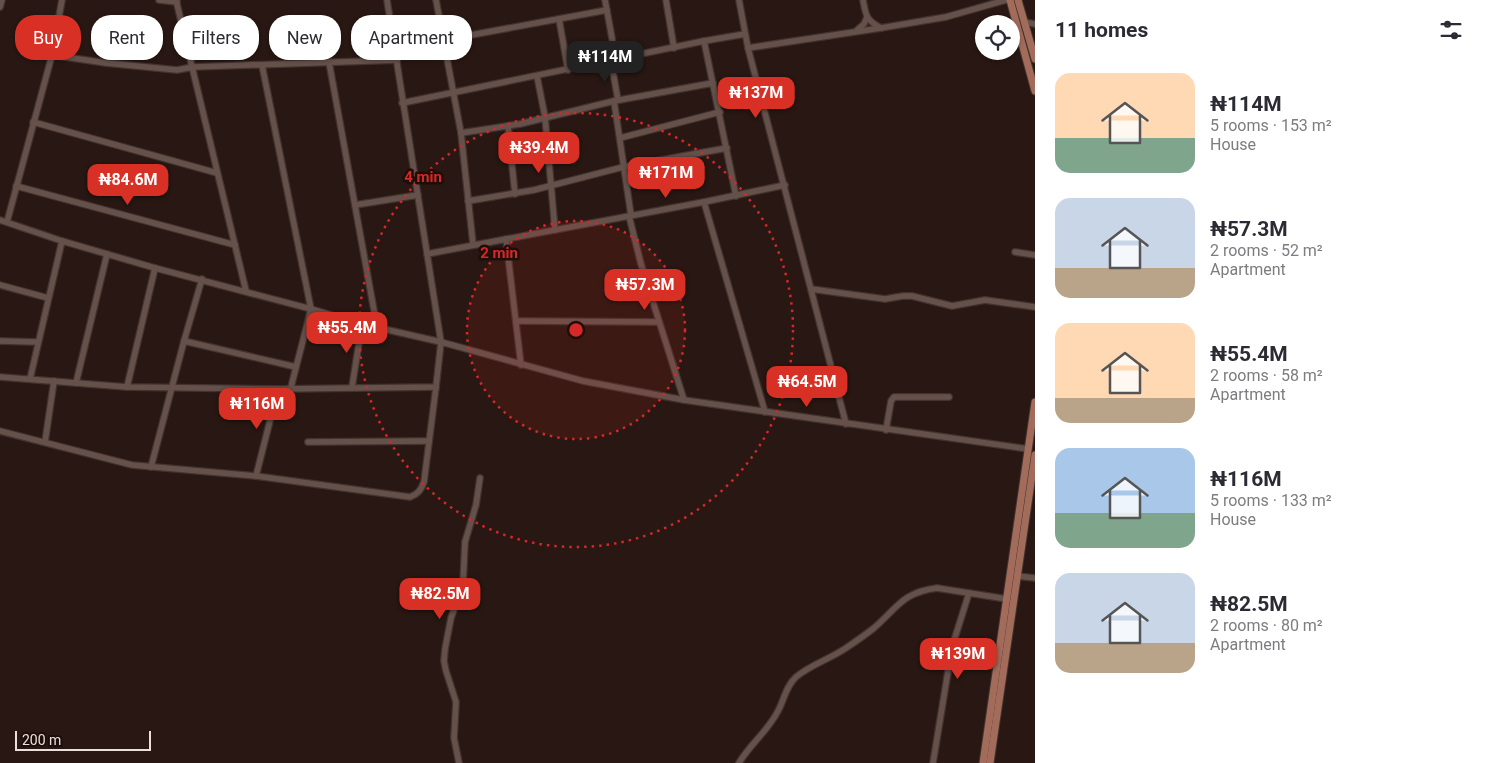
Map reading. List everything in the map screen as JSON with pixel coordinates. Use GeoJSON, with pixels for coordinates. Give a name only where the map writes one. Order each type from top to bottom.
{"type":"FeatureCollection","features":[{"type":"Feature","properties":{"kind":"main road"},"geometry":{"type":"LineString","coordinates":[[1008,0],[1035,92]]}},
{"type":"Feature","properties":{"kind":"main road"},"geometry":{"type":"LineString","coordinates":[[1018,0],[1035,59]]}},
{"type":"Feature","properties":{"kind":"main road"},"geometry":{"type":"LineString","coordinates":[[983,763],[1035,402]]}},
{"type":"Feature","properties":{"kind":"main road"},"geometry":{"type":"LineString","coordinates":[[990,763],[1035,456]]}},
{"type":"Feature","properties":{"kind":"street"},"geometry":{"type":"LineString","coordinates":[[0,6],[2,0]]}},
{"type":"Feature","properties":{"kind":"street"},"geometry":{"type":"LineString","coordinates":[[59,15],[62,0]]}},
{"type":"Feature","properties":{"kind":"street"},"geometry":{"type":"LineString","coordinates":[[159,0],[176,1],[246,291]]}},
{"type":"Feature","properties":{"kind":"street"},"geometry":{"type":"LineString","coordinates":[[387,0],[390,15]]}},
{"type":"Feature","properties":{"kind":"street"},"geometry":{"type":"LineString","coordinates":[[436,0],[439,15]]}},
{"type":"Feature","properties":{"kind":"street"},"geometry":{"type":"LineString","coordinates":[[605,0],[614,61],[616,101],[630,216],[640,264],[684,400]]}},
{"type":"Feature","properties":{"kind":"street"},"geometry":{"type":"LineString","coordinates":[[666,0],[674,48]]}},
{"type":"Feature","properties":{"kind":"street"},"geometry":{"type":"LineString","coordinates":[[739,0],[748,48],[846,424]]}},
{"type":"Feature","properties":{"kind":"street"},"geometry":{"type":"LineString","coordinates":[[855,32],[864,24],[866,17],[863,0]]}},
{"type":"Feature","properties":{"kind":"street"},"geometry":{"type":"LineString","coordinates":[[748,48],[946,17],[1008,0]]}},
{"type":"Feature","properties":{"kind":"street"},"geometry":{"type":"LineString","coordinates":[[472,35],[607,10]]}},
{"type":"Feature","properties":{"kind":"street"},"geometry":{"type":"LineString","coordinates":[[866,17],[881,28]]}},
{"type":"Feature","properties":{"kind":"street"},"geometry":{"type":"LineString","coordinates":[[559,19],[568,70]]}},
{"type":"Feature","properties":{"kind":"street"},"geometry":{"type":"LineString","coordinates":[[1025,22],[1035,24]]}},
{"type":"Feature","properties":{"kind":"street"},"geometry":{"type":"LineString","coordinates":[[402,103],[745,34]]}},
{"type":"Feature","properties":{"kind":"street"},"geometry":{"type":"LineString","coordinates":[[704,41],[736,196]]}},
{"type":"Feature","properties":{"kind":"street"},"geometry":{"type":"LineString","coordinates":[[0,431],[132,465],[256,476],[410,496],[421,490],[424,482],[441,342],[402,103],[397,60],[193,67],[177,70],[81,59]]}},
{"type":"Feature","properties":{"kind":"street"},"geometry":{"type":"LineString","coordinates":[[7,222],[50,60]]}},
{"type":"Feature","properties":{"kind":"street"},"geometry":{"type":"LineString","coordinates":[[448,60],[461,133],[473,244]]}},
{"type":"Feature","properties":{"kind":"street"},"geometry":{"type":"LineString","coordinates":[[329,62],[377,327]]}},
{"type":"Feature","properties":{"kind":"street"},"geometry":{"type":"LineString","coordinates":[[262,65],[311,309],[291,387]]}},
{"type":"Feature","properties":{"kind":"street"},"geometry":{"type":"LineString","coordinates":[[537,76],[545,117],[555,230]]}},
{"type":"Feature","properties":{"kind":"street"},"geometry":{"type":"LineString","coordinates":[[461,133],[508,126],[616,101],[713,82]]}},
{"type":"Feature","properties":{"kind":"street"},"geometry":{"type":"LineString","coordinates":[[620,138],[720,112]]}},
{"type":"Feature","properties":{"kind":"street"},"geometry":{"type":"LineString","coordinates":[[33,122],[217,172]]}},
{"type":"Feature","properties":{"kind":"street"},"geometry":{"type":"LineString","coordinates":[[508,126],[515,194]]}},
{"type":"Feature","properties":{"kind":"street"},"geometry":{"type":"LineString","coordinates":[[468,201],[515,194],[623,167],[727,148]]}},
{"type":"Feature","properties":{"kind":"street"},"geometry":{"type":"LineString","coordinates":[[427,254],[736,196],[785,185]]}},
{"type":"Feature","properties":{"kind":"street"},"geometry":{"type":"LineString","coordinates":[[16,186],[234,245]]}},
{"type":"Feature","properties":{"kind":"street"},"geometry":{"type":"LineString","coordinates":[[355,205],[418,195]]}},
{"type":"Feature","properties":{"kind":"street"},"geometry":{"type":"LineString","coordinates":[[704,202],[765,412]]}},
{"type":"Feature","properties":{"kind":"street"},"geometry":{"type":"LineString","coordinates":[[0,220],[62,241],[156,268],[583,381],[684,400],[1028,449]]}},
{"type":"Feature","properties":{"kind":"street"},"geometry":{"type":"LineString","coordinates":[[506,239],[522,365]]}},
{"type":"Feature","properties":{"kind":"street"},"geometry":{"type":"LineString","coordinates":[[30,379],[37,342],[62,241]]}},
{"type":"Feature","properties":{"kind":"street"},"geometry":{"type":"LineString","coordinates":[[1015,252],[1035,255]]}},
{"type":"Feature","properties":{"kind":"street"},"geometry":{"type":"LineString","coordinates":[[76,383],[107,254]]}},
{"type":"Feature","properties":{"kind":"street"},"geometry":{"type":"LineString","coordinates":[[127,388],[156,268]]}},
{"type":"Feature","properties":{"kind":"street"},"geometry":{"type":"LineString","coordinates":[[151,467],[202,279]]}},
{"type":"Feature","properties":{"kind":"street"},"geometry":{"type":"LineString","coordinates":[[0,285],[48,298]]}},
{"type":"Feature","properties":{"kind":"street"},"geometry":{"type":"LineString","coordinates":[[811,289],[885,299],[912,296],[952,306],[985,300],[1035,307]]}},
{"type":"Feature","properties":{"kind":"street"},"geometry":{"type":"LineString","coordinates":[[517,321],[659,322]]}},
{"type":"Feature","properties":{"kind":"street"},"geometry":{"type":"LineString","coordinates":[[352,387],[362,324]]}},
{"type":"Feature","properties":{"kind":"street"},"geometry":{"type":"LineString","coordinates":[[0,341],[37,342]]}},
{"type":"Feature","properties":{"kind":"street"},"geometry":{"type":"LineString","coordinates":[[184,341],[296,367]]}},
{"type":"Feature","properties":{"kind":"street"},"geometry":{"type":"LineString","coordinates":[[0,377],[127,388],[278,389],[291,387],[436,386]]}},
{"type":"Feature","properties":{"kind":"street"},"geometry":{"type":"LineString","coordinates":[[45,442],[54,381]]}},
{"type":"Feature","properties":{"kind":"street"},"geometry":{"type":"LineString","coordinates":[[256,476],[278,389]]}},
{"type":"Feature","properties":{"kind":"street"},"geometry":{"type":"LineString","coordinates":[[886,430],[891,400],[894,397],[949,397]]}},
{"type":"Feature","properties":{"kind":"street"},"geometry":{"type":"LineString","coordinates":[[308,442],[429,441]]}},
{"type":"Feature","properties":{"kind":"street"},"geometry":{"type":"LineString","coordinates":[[459,763],[454,738],[456,702],[446,671],[445,649],[451,618],[462,584],[465,542],[476,505],[480,478]]}},
{"type":"Feature","properties":{"kind":"street"},"geometry":{"type":"LineString","coordinates":[[1018,576],[1035,578]]}},
{"type":"Feature","properties":{"kind":"street"},"geometry":{"type":"LineString","coordinates":[[739,763],[745,752],[770,725],[789,684],[796,677],[844,650],[874,628],[909,595],[926,589],[937,588],[1007,599]]}},
{"type":"Feature","properties":{"kind":"street"},"geometry":{"type":"LineString","coordinates":[[933,763],[952,647],[969,593]]}}]}
